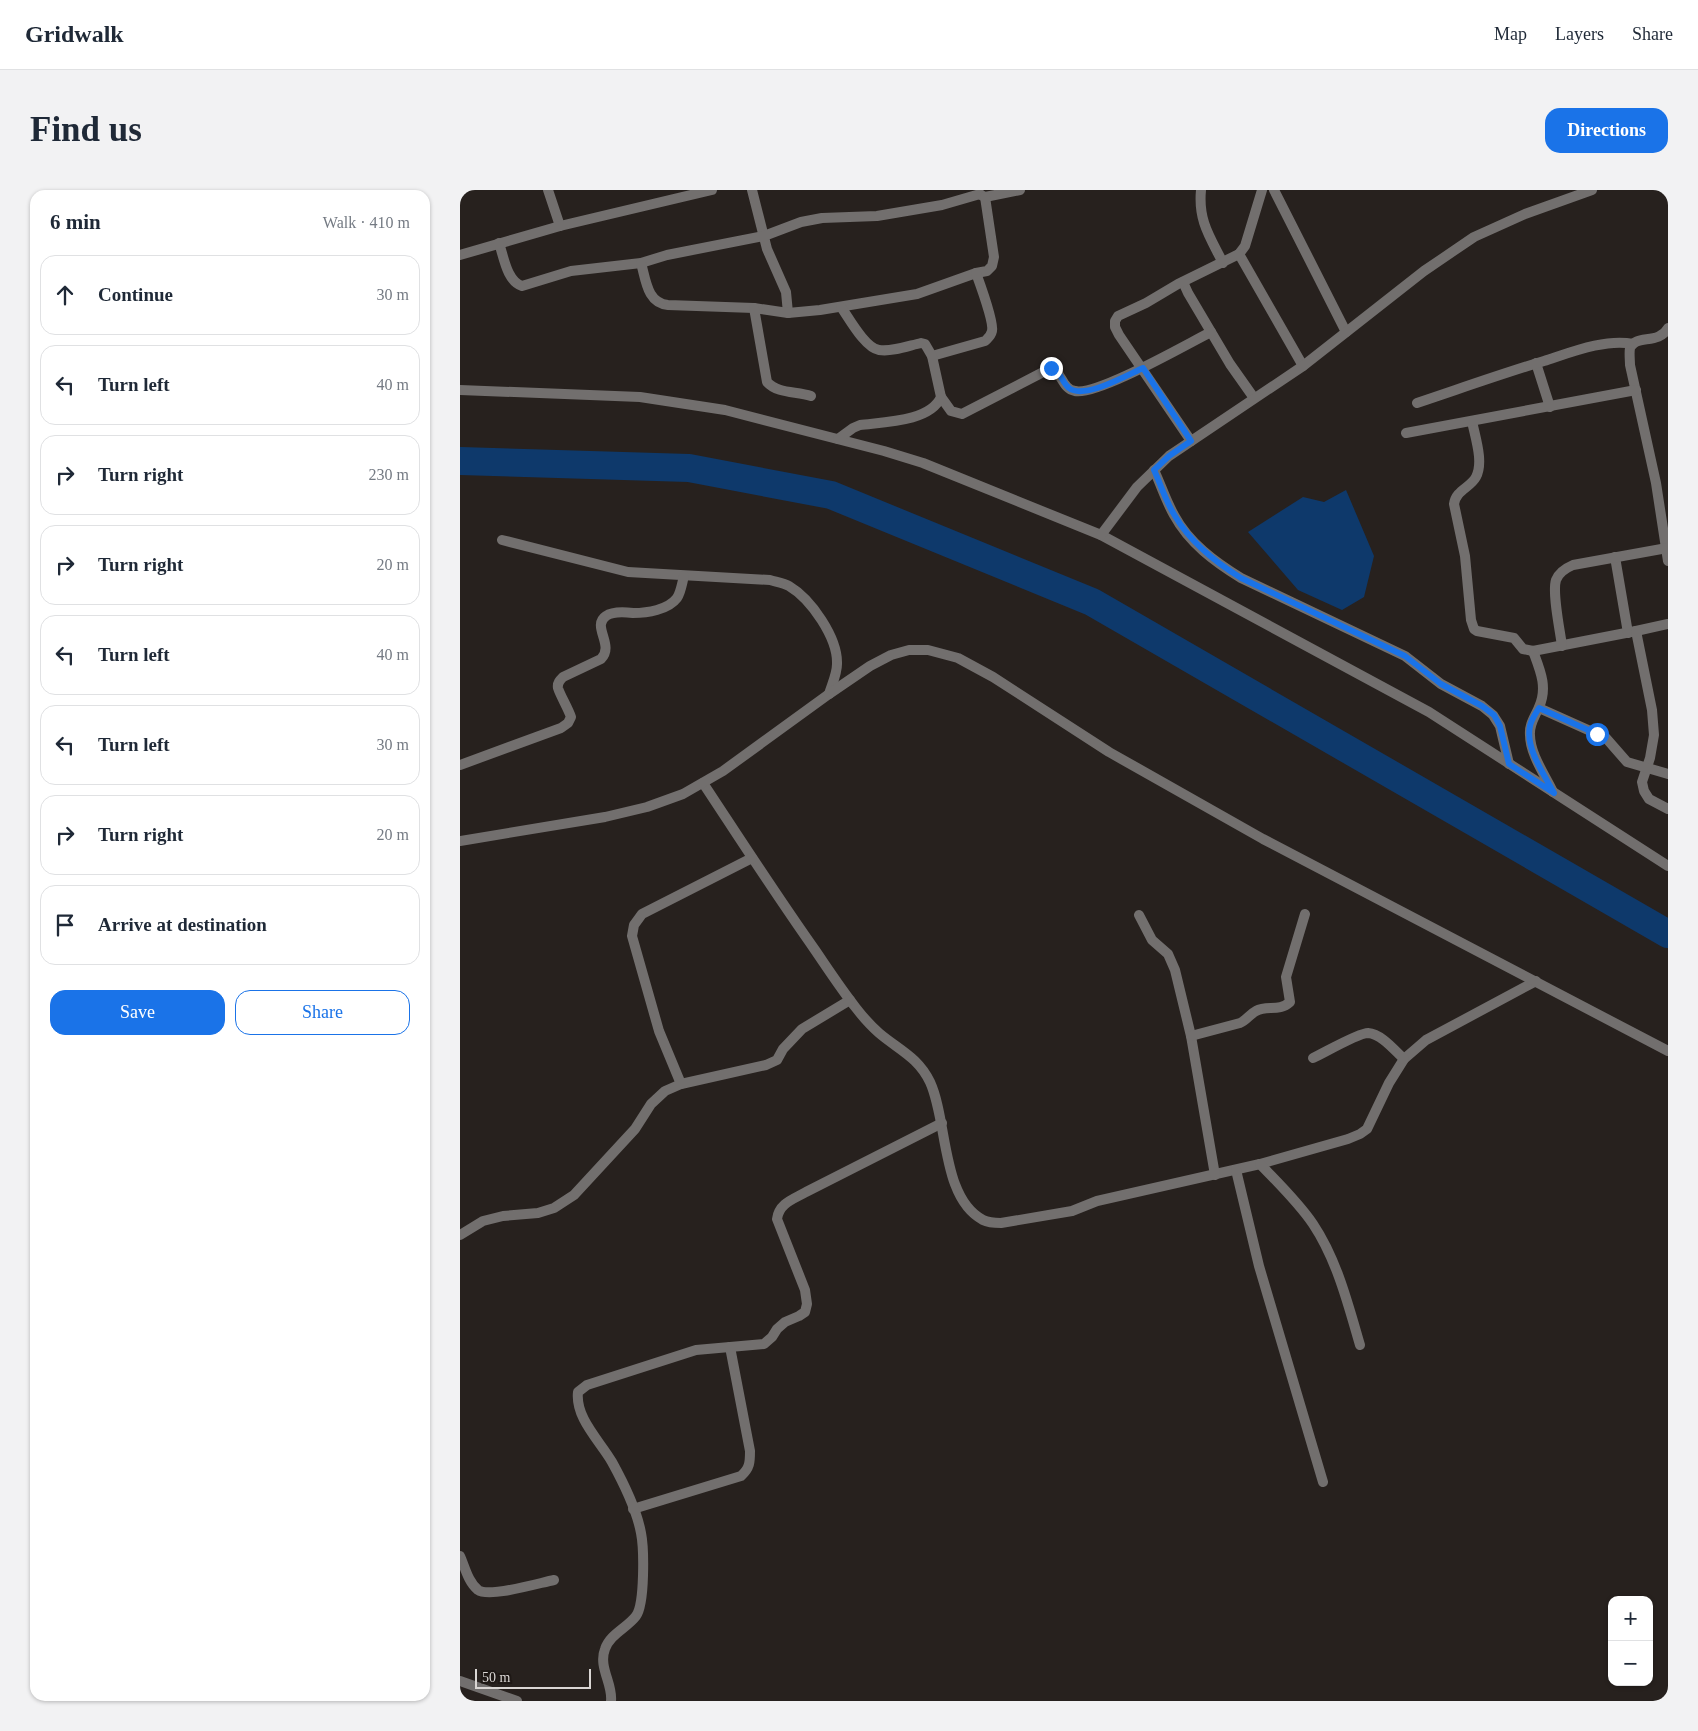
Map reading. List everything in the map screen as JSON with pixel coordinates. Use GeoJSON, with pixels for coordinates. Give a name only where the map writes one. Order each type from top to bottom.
{"type":"FeatureCollection","features":[{"type":"Feature","properties":{"kind":"street"},"geometry":{"type":"LineString","coordinates":[[548,190],[560,226]]}},
{"type":"Feature","properties":{"kind":"street"},"geometry":{"type":"LineString","coordinates":[[460,255],[560,226],[712,190]]}},
{"type":"Feature","properties":{"kind":"street"},"geometry":{"type":"LineString","coordinates":[[752,190],[767,248],[784,284],[788,298],[788,313]]}},
{"type":"Feature","properties":{"kind":"street"},"geometry":{"type":"LineString","coordinates":[[499,243],[511,278],[516,284],[522,286],[571,271],[640,263],[667,255],[764,236],[801,222],[822,218],[877,216],[942,205],[981,194],[1020,190]]}},
{"type":"Feature","properties":{"kind":"street"},"geometry":{"type":"LineString","coordinates":[[1201,190],[1200,204],[1203,223],[1223,263]]}},
{"type":"Feature","properties":{"kind":"street"},"geometry":{"type":"LineString","coordinates":[[1191,441],[1119,335],[1115,327],[1115,321],[1118,316],[1239,254],[1246,246],[1262,190]]}},
{"type":"Feature","properties":{"kind":"street"},"geometry":{"type":"LineString","coordinates":[[1274,190],[1346,332]]}},
{"type":"Feature","properties":{"kind":"street"},"geometry":{"type":"LineString","coordinates":[[1101,535],[1137,487],[1169,456],[1303,366],[1424,270],[1474,237],[1525,214],[1592,190]]}},
{"type":"Feature","properties":{"kind":"street"},"geometry":{"type":"LineString","coordinates":[[640,263],[648,290],[661,305],[754,308],[788,313],[841,307],[917,294],[976,273],[987,271],[992,266],[994,261],[981,194]]}},
{"type":"Feature","properties":{"kind":"street"},"geometry":{"type":"LineString","coordinates":[[1239,254],[1303,366]]}},
{"type":"Feature","properties":{"kind":"street"},"geometry":{"type":"LineString","coordinates":[[932,356],[985,341],[990,336],[993,330],[976,273]]}},
{"type":"Feature","properties":{"kind":"street"},"geometry":{"type":"LineString","coordinates":[[1184,282],[1188,293],[1230,364],[1254,398]]}},
{"type":"Feature","properties":{"kind":"street"},"geometry":{"type":"LineString","coordinates":[[841,307],[865,341],[873,348],[890,350],[921,342],[925,344],[932,356],[941,397],[951,411],[962,414],[1051,368],[1058,373],[1067,387],[1073,391],[1094,390],[1143,368],[1211,332]]}},
{"type":"Feature","properties":{"kind":"street"},"geometry":{"type":"LineString","coordinates":[[754,308],[767,382],[780,391],[800,392],[811,396]]}},
{"type":"Feature","properties":{"kind":"street"},"geometry":{"type":"LineString","coordinates":[[1668,328],[1665,334],[1658,338],[1639,340],[1630,349],[1630,365],[1656,483],[1668,561]]}},
{"type":"Feature","properties":{"kind":"street"},"geometry":{"type":"LineString","coordinates":[[1417,403],[1536,363],[1591,347],[1624,342],[1633,344]]}},
{"type":"Feature","properties":{"kind":"street"},"geometry":{"type":"LineString","coordinates":[[1536,363],[1550,407]]}},
{"type":"Feature","properties":{"kind":"street"},"geometry":{"type":"LineString","coordinates":[[460,390],[640,397],[725,410],[923,463],[1101,535],[1429,712],[1668,866]]}},
{"type":"Feature","properties":{"kind":"street"},"geometry":{"type":"LineString","coordinates":[[1406,433],[1636,390]]}},
{"type":"Feature","properties":{"kind":"street"},"geometry":{"type":"LineString","coordinates":[[838,439],[860,425],[909,419],[933,407],[939,402],[941,397]]}},
{"type":"Feature","properties":{"kind":"street"},"geometry":{"type":"LineString","coordinates":[[1472,421],[1479,468],[1476,477],[1458,493],[1454,504],[1466,556],[1471,625],[1477,631],[1514,638],[1523,649],[1533,651],[1668,624]]}},
{"type":"Feature","properties":{"kind":"street"},"geometry":{"type":"LineString","coordinates":[[1154,470],[1174,515],[1186,532],[1216,562],[1241,578],[1405,656],[1441,684],[1482,706],[1494,715],[1500,726],[1509,764]]}},
{"type":"Feature","properties":{"kind":"street"},"geometry":{"type":"LineString","coordinates":[[502,540],[628,572],[770,580],[788,585],[800,594],[814,609],[836,652],[836,672],[828,694]]}},
{"type":"Feature","properties":{"kind":"street"},"geometry":{"type":"LineString","coordinates":[[1562,646],[1555,590],[1556,578],[1562,570],[1573,565],[1667,548]]}},
{"type":"Feature","properties":{"kind":"street"},"geometry":{"type":"LineString","coordinates":[[1615,557],[1652,710],[1654,735],[1650,758],[1642,782],[1644,791],[1649,799],[1668,809]]}},
{"type":"Feature","properties":{"kind":"street"},"geometry":{"type":"LineString","coordinates":[[460,765],[561,728],[568,723],[571,717],[568,706],[558,687],[559,681],[563,677],[601,659],[606,654],[607,648],[600,625],[602,620],[613,613],[642,612],[669,605],[678,596],[684,576]]}},
{"type":"Feature","properties":{"kind":"street"},"geometry":{"type":"LineString","coordinates":[[460,841],[606,817],[647,807],[683,794],[724,771],[828,694],[870,666],[891,655],[909,650],[928,650],[958,658],[993,677],[1109,752],[1230,820],[1668,1051]]}},
{"type":"Feature","properties":{"kind":"street"},"geometry":{"type":"LineString","coordinates":[[1533,651],[1544,683],[1543,696],[1530,725],[1530,738],[1554,793]]}},
{"type":"Feature","properties":{"kind":"street"},"geometry":{"type":"LineString","coordinates":[[1539,708],[1606,738],[1627,762],[1668,774]]}},
{"type":"Feature","properties":{"kind":"street"},"geometry":{"type":"LineString","coordinates":[[703,783],[850,1000],[873,1028],[910,1055],[923,1069],[931,1084],[939,1108],[948,1155],[957,1187],[970,1209],[983,1220],[991,1222],[1002,1224],[1072,1210],[1097,1201],[1236,1170],[1348,1140],[1367,1129],[1389,1083],[1404,1059],[1426,1040],[1536,981]]}},
{"type":"Feature","properties":{"kind":"street"},"geometry":{"type":"LineString","coordinates":[[681,1084],[656,1022],[632,936],[634,925],[642,914],[752,858]]}},
{"type":"Feature","properties":{"kind":"street"},"geometry":{"type":"LineString","coordinates":[[1191,1036],[1240,1023],[1256,1011],[1285,1007],[1290,1002],[1286,977],[1305,914]]}},
{"type":"Feature","properties":{"kind":"street"},"geometry":{"type":"LineString","coordinates":[[1140,915],[1152,940],[1171,960],[1191,1036],[1215,1175]]}},
{"type":"Feature","properties":{"kind":"street"},"geometry":{"type":"LineString","coordinates":[[460,1235],[467,1230],[503,1216],[538,1213],[554,1208],[574,1195],[635,1129],[651,1104],[665,1091],[681,1084],[766,1065],[776,1060],[783,1049],[802,1029],[850,1000]]}},
{"type":"Feature","properties":{"kind":"street"},"geometry":{"type":"LineString","coordinates":[[1313,1058],[1368,1033],[1380,1038],[1404,1059]]}},
{"type":"Feature","properties":{"kind":"street"},"geometry":{"type":"LineString","coordinates":[[612,1701],[603,1664],[604,1650],[610,1640],[636,1616],[640,1604],[642,1584],[641,1533],[634,1509],[612,1463],[582,1415],[577,1402],[578,1392],[587,1385],[680,1354],[696,1350],[764,1344],[772,1338],[777,1328],[805,1312],[807,1304],[805,1290],[777,1219],[778,1211],[785,1204],[806,1192],[942,1123]]}},
{"type":"Feature","properties":{"kind":"street"},"geometry":{"type":"LineString","coordinates":[[1260,1164],[1300,1206],[1328,1251],[1345,1292],[1360,1345]]}},
{"type":"Feature","properties":{"kind":"street"},"geometry":{"type":"LineString","coordinates":[[1236,1170],[1259,1266],[1323,1482]]}},
{"type":"Feature","properties":{"kind":"street"},"geometry":{"type":"LineString","coordinates":[[634,1509],[741,1476],[748,1470],[750,1451],[730,1347]]}},
{"type":"Feature","properties":{"kind":"street"},"geometry":{"type":"LineString","coordinates":[[460,1556],[471,1582],[478,1590],[484,1593],[554,1580]]}},
{"type":"Feature","properties":{"kind":"street"},"geometry":{"type":"LineString","coordinates":[[460,1681],[516,1701]]}},
{"type":"Feature","properties":{"kind":"water"},"geometry":{"type":"Polygon","coordinates":[[[1346,490],[1374,556],[1364,597],[1342,610],[1298,590],[1248,532],[1303,497],[1324,502],[1346,490]]]}},
{"type":"Feature","properties":{"kind":"waterway"},"geometry":{"type":"LineString","coordinates":[[460,461],[689,468],[831,495],[1092,602],[1668,934]]}},
{"type":"Feature","properties":{"kind":"route"},"geometry":{"type":"LineString","coordinates":[[1051,368],[1058,373],[1067,387],[1073,391],[1082,392],[1094,390],[1143,368],[1191,441],[1169,456],[1154,470],[1174,515],[1186,532],[1216,562],[1241,578],[1405,656],[1441,684],[1482,706],[1494,715],[1500,726],[1509,764],[1554,793],[1534,751],[1530,738],[1530,725],[1539,708],[1597,734]]}}]}
